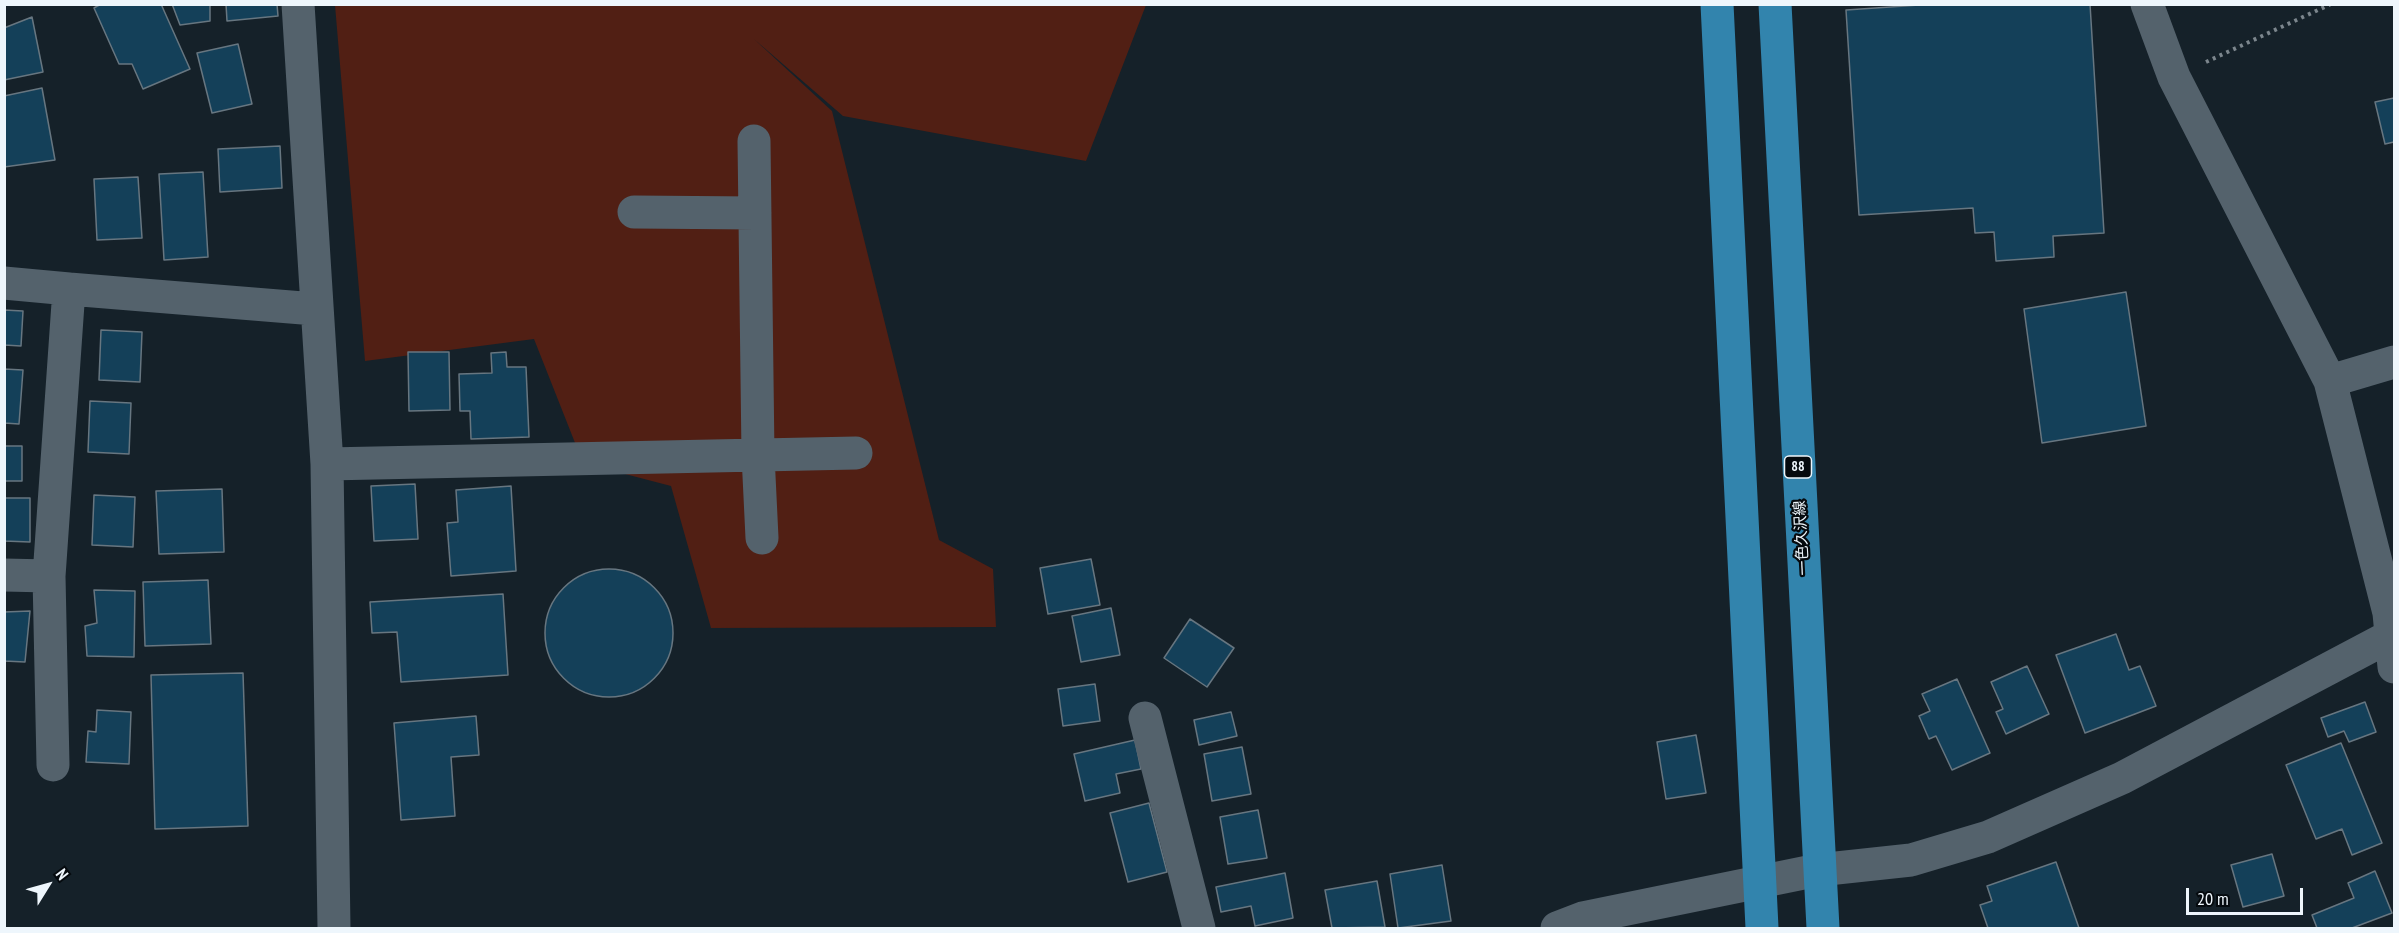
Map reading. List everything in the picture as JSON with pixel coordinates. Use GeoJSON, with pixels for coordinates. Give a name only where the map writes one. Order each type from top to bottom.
{"type":"FeatureCollection","features":[{"type":"Feature","properties":{"kind":"main road"},"geometry":{"type":"LineString","coordinates":[[1717,4],[1762,928]]}},
{"type":"Feature","properties":{"kind":"main road","name":"一色久沢線"},"geometry":{"type":"LineString","coordinates":[[1775,4],[1818,870],[1823,928]]}},
{"type":"Feature","properties":{"kind":"street"},"geometry":{"type":"LineString","coordinates":[[298,4],[315,309],[327,464],[334,928]]}},
{"type":"Feature","properties":{"kind":"street"},"geometry":{"type":"LineString","coordinates":[[1557,928],[1583,918],[1818,870],[1911,860],[1988,837],[2122,778],[2394,645],[2390,613],[2330,381],[2174,77],[2147,4]]}},
{"type":"Feature","properties":{"kind":"street"},"geometry":{"type":"LineString","coordinates":[[754,141],[758,455],[762,538]]}},
{"type":"Feature","properties":{"kind":"street"},"geometry":{"type":"LineString","coordinates":[[634,212],[755,213]]}},
{"type":"Feature","properties":{"kind":"street"},"geometry":{"type":"LineString","coordinates":[[4,283],[315,309]]}},
{"type":"Feature","properties":{"kind":"street"},"geometry":{"type":"LineString","coordinates":[[53,765],[49,576],[69,289]]}},
{"type":"Feature","properties":{"kind":"street"},"geometry":{"type":"LineString","coordinates":[[2330,381],[2394,362]]}},
{"type":"Feature","properties":{"kind":"street"},"geometry":{"type":"LineString","coordinates":[[327,464],[856,453]]}},
{"type":"Feature","properties":{"kind":"street"},"geometry":{"type":"LineString","coordinates":[[4,575],[49,576]]}},
{"type":"Feature","properties":{"kind":"street"},"geometry":{"type":"LineString","coordinates":[[1145,718],[1199,928]]}},
{"type":"Feature","properties":{"kind":"path"},"geometry":{"type":"LineString","coordinates":[[2174,77],[2331,4]]}},
{"type":"Feature","properties":{"kind":"shaded area"},"geometry":{"type":"Polygon","coordinates":[[[335,5],[1146,5],[1086,161],[843,116],[754,39],[832,111],[939,540],[993,569],[996,627],[711,628],[671,486],[583,463],[534,339],[365,361],[335,5]]]}},
{"type":"Feature","properties":{"kind":"building"},"geometry":{"type":"Polygon","coordinates":[[[101,4],[161,4],[190,69],[143,89],[132,64],[119,64],[94,8],[101,4]]]}},
{"type":"Feature","properties":{"kind":"building"},"geometry":{"type":"Polygon","coordinates":[[[172,4],[210,4],[210,21],[180,25],[172,4]]]}},
{"type":"Feature","properties":{"kind":"building"},"geometry":{"type":"Polygon","coordinates":[[[226,4],[277,4],[278,16],[227,21],[226,4]]]}},
{"type":"Feature","properties":{"kind":"building"},"geometry":{"type":"Polygon","coordinates":[[[1934,4],[2090,4],[2104,233],[2053,236],[2054,257],[1996,261],[1994,232],[1975,233],[1973,208],[1859,215],[1846,10],[1934,4]]]}},
{"type":"Feature","properties":{"kind":"building"},"geometry":{"type":"Polygon","coordinates":[[[32,17],[43,72],[4,80],[4,28],[32,17]]]}},
{"type":"Feature","properties":{"kind":"building"},"geometry":{"type":"Polygon","coordinates":[[[238,44],[252,104],[212,113],[197,53],[238,44]]]}},
{"type":"Feature","properties":{"kind":"building"},"geometry":{"type":"Polygon","coordinates":[[[42,88],[55,160],[4,167],[4,96],[42,88]]]}},
{"type":"Feature","properties":{"kind":"building"},"geometry":{"type":"Polygon","coordinates":[[[2394,98],[2394,142],[2385,144],[2375,102],[2394,98]]]}},
{"type":"Feature","properties":{"kind":"building"},"geometry":{"type":"Polygon","coordinates":[[[280,146],[282,188],[220,192],[218,149],[280,146]]]}},
{"type":"Feature","properties":{"kind":"building"},"geometry":{"type":"Polygon","coordinates":[[[203,172],[208,257],[164,260],[159,174],[203,172]]]}},
{"type":"Feature","properties":{"kind":"building"},"geometry":{"type":"Polygon","coordinates":[[[138,177],[142,238],[97,240],[94,179],[138,177]]]}},
{"type":"Feature","properties":{"kind":"building"},"geometry":{"type":"Polygon","coordinates":[[[2126,292],[2146,426],[2042,443],[2024,309],[2126,292]]]}},
{"type":"Feature","properties":{"kind":"building"},"geometry":{"type":"Polygon","coordinates":[[[4,310],[23,311],[21,346],[4,345],[4,310]]]}},
{"type":"Feature","properties":{"kind":"building"},"geometry":{"type":"Polygon","coordinates":[[[101,330],[142,332],[140,382],[99,380],[101,330]]]}},
{"type":"Feature","properties":{"kind":"building"},"geometry":{"type":"Polygon","coordinates":[[[408,352],[449,352],[450,410],[409,411],[408,352]]]}},
{"type":"Feature","properties":{"kind":"building"},"geometry":{"type":"Polygon","coordinates":[[[506,352],[507,367],[526,367],[529,437],[471,439],[470,411],[460,411],[459,374],[492,373],[491,353],[506,352]]]}},
{"type":"Feature","properties":{"kind":"building"},"geometry":{"type":"Polygon","coordinates":[[[4,369],[23,370],[19,424],[4,423],[4,369]]]}},
{"type":"Feature","properties":{"kind":"building"},"geometry":{"type":"Polygon","coordinates":[[[90,401],[131,403],[129,454],[88,452],[90,401]]]}},
{"type":"Feature","properties":{"kind":"building"},"geometry":{"type":"Polygon","coordinates":[[[4,446],[22,446],[22,481],[4,481],[4,446]]]}},
{"type":"Feature","properties":{"kind":"building"},"geometry":{"type":"Polygon","coordinates":[[[415,484],[418,539],[374,541],[371,486],[415,484]]]}},
{"type":"Feature","properties":{"kind":"building"},"geometry":{"type":"Polygon","coordinates":[[[511,486],[516,571],[451,576],[447,523],[458,522],[456,490],[511,486]]]}},
{"type":"Feature","properties":{"kind":"building"},"geometry":{"type":"Polygon","coordinates":[[[222,489],[224,552],[159,554],[156,491],[222,489]]]}},
{"type":"Feature","properties":{"kind":"building"},"geometry":{"type":"Polygon","coordinates":[[[94,495],[135,497],[133,547],[92,545],[94,495]]]}},
{"type":"Feature","properties":{"kind":"building"},"geometry":{"type":"Polygon","coordinates":[[[4,498],[30,498],[30,542],[4,541],[4,498]]]}},
{"type":"Feature","properties":{"kind":"building"},"geometry":{"type":"Polygon","coordinates":[[[1091,559],[1100,605],[1048,614],[1040,568],[1091,559]]]}},
{"type":"Feature","properties":{"kind":"building"},"geometry":{"type":"Polygon","coordinates":[[[609,569],[633,574],[654,588],[668,609],[673,633],[668,657],[654,678],[633,692],[609,697],[585,692],[564,678],[550,657],[545,633],[550,609],[564,588],[585,574],[609,569]]]}},
{"type":"Feature","properties":{"kind":"building"},"geometry":{"type":"Polygon","coordinates":[[[208,580],[211,644],[145,646],[143,582],[208,580]]]}},
{"type":"Feature","properties":{"kind":"building"},"geometry":{"type":"Polygon","coordinates":[[[94,590],[135,591],[134,657],[87,656],[85,626],[97,623],[94,590]]]}},
{"type":"Feature","properties":{"kind":"building"},"geometry":{"type":"Polygon","coordinates":[[[503,594],[508,675],[401,682],[397,632],[372,633],[370,602],[503,594]]]}},
{"type":"Feature","properties":{"kind":"building"},"geometry":{"type":"Polygon","coordinates":[[[1111,608],[1120,655],[1081,662],[1072,616],[1111,608]]]}},
{"type":"Feature","properties":{"kind":"building"},"geometry":{"type":"Polygon","coordinates":[[[30,611],[25,662],[4,661],[4,612],[30,611]]]}},
{"type":"Feature","properties":{"kind":"building"},"geometry":{"type":"Polygon","coordinates":[[[1190,619],[1234,648],[1207,687],[1164,658],[1190,619]]]}},
{"type":"Feature","properties":{"kind":"building"},"geometry":{"type":"Polygon","coordinates":[[[2116,634],[2129,670],[2140,666],[2156,706],[2085,733],[2056,655],[2116,634]]]}},
{"type":"Feature","properties":{"kind":"building"},"geometry":{"type":"Polygon","coordinates":[[[2027,666],[2049,714],[2006,734],[1996,712],[2003,709],[1991,682],[2027,666]]]}},
{"type":"Feature","properties":{"kind":"building"},"geometry":{"type":"Polygon","coordinates":[[[243,673],[248,826],[155,829],[151,675],[243,673]]]}},
{"type":"Feature","properties":{"kind":"building"},"geometry":{"type":"Polygon","coordinates":[[[1957,679],[1990,753],[1952,770],[1936,736],[1929,739],[1919,716],[1930,711],[1922,694],[1957,679]]]}},
{"type":"Feature","properties":{"kind":"building"},"geometry":{"type":"Polygon","coordinates":[[[1095,684],[1100,721],[1063,726],[1058,689],[1095,684]]]}},
{"type":"Feature","properties":{"kind":"building"},"geometry":{"type":"Polygon","coordinates":[[[2365,702],[2376,732],[2349,742],[2344,731],[2328,737],[2321,718],[2365,702]]]}},
{"type":"Feature","properties":{"kind":"building"},"geometry":{"type":"Polygon","coordinates":[[[97,710],[131,712],[129,764],[86,762],[88,731],[96,732],[97,710]]]}},
{"type":"Feature","properties":{"kind":"building"},"geometry":{"type":"Polygon","coordinates":[[[1231,712],[1237,736],[1199,745],[1194,720],[1231,712]]]}},
{"type":"Feature","properties":{"kind":"building"},"geometry":{"type":"Polygon","coordinates":[[[476,716],[479,755],[451,757],[455,816],[401,820],[394,723],[476,716]]]}},
{"type":"Feature","properties":{"kind":"building"},"geometry":{"type":"Polygon","coordinates":[[[1696,735],[1706,793],[1666,799],[1657,742],[1696,735]]]}},
{"type":"Feature","properties":{"kind":"building"},"geometry":{"type":"Polygon","coordinates":[[[1135,740],[1141,769],[1116,774],[1120,793],[1085,801],[1074,754],[1135,740]]]}},
{"type":"Feature","properties":{"kind":"building"},"geometry":{"type":"Polygon","coordinates":[[[2341,743],[2382,843],[2352,855],[2342,829],[2316,839],[2286,765],[2341,743]]]}},
{"type":"Feature","properties":{"kind":"building"},"geometry":{"type":"Polygon","coordinates":[[[1242,747],[1251,794],[1212,801],[1204,754],[1242,747]]]}},
{"type":"Feature","properties":{"kind":"building"},"geometry":{"type":"Polygon","coordinates":[[[1149,803],[1167,872],[1128,882],[1110,813],[1149,803]]]}},
{"type":"Feature","properties":{"kind":"building"},"geometry":{"type":"Polygon","coordinates":[[[1258,810],[1267,858],[1228,864],[1220,817],[1258,810]]]}},
{"type":"Feature","properties":{"kind":"building"},"geometry":{"type":"Polygon","coordinates":[[[2272,854],[2284,896],[2243,907],[2231,865],[2272,854]]]}},
{"type":"Feature","properties":{"kind":"building"},"geometry":{"type":"Polygon","coordinates":[[[2056,862],[2079,928],[1988,928],[1980,905],[1992,901],[1987,886],[2056,862]]]}},
{"type":"Feature","properties":{"kind":"building"},"geometry":{"type":"Polygon","coordinates":[[[1442,865],[1451,921],[1398,928],[1390,874],[1442,865]]]}},
{"type":"Feature","properties":{"kind":"building"},"geometry":{"type":"Polygon","coordinates":[[[2375,871],[2392,913],[2352,928],[2317,928],[2312,915],[2354,898],[2348,883],[2375,871]]]}},
{"type":"Feature","properties":{"kind":"building"},"geometry":{"type":"Polygon","coordinates":[[[1285,873],[1293,918],[1255,926],[1251,906],[1221,912],[1216,887],[1285,873]]]}},
{"type":"Feature","properties":{"kind":"building"},"geometry":{"type":"Polygon","coordinates":[[[1377,881],[1385,927],[1332,928],[1325,890],[1377,881]]]}}]}
